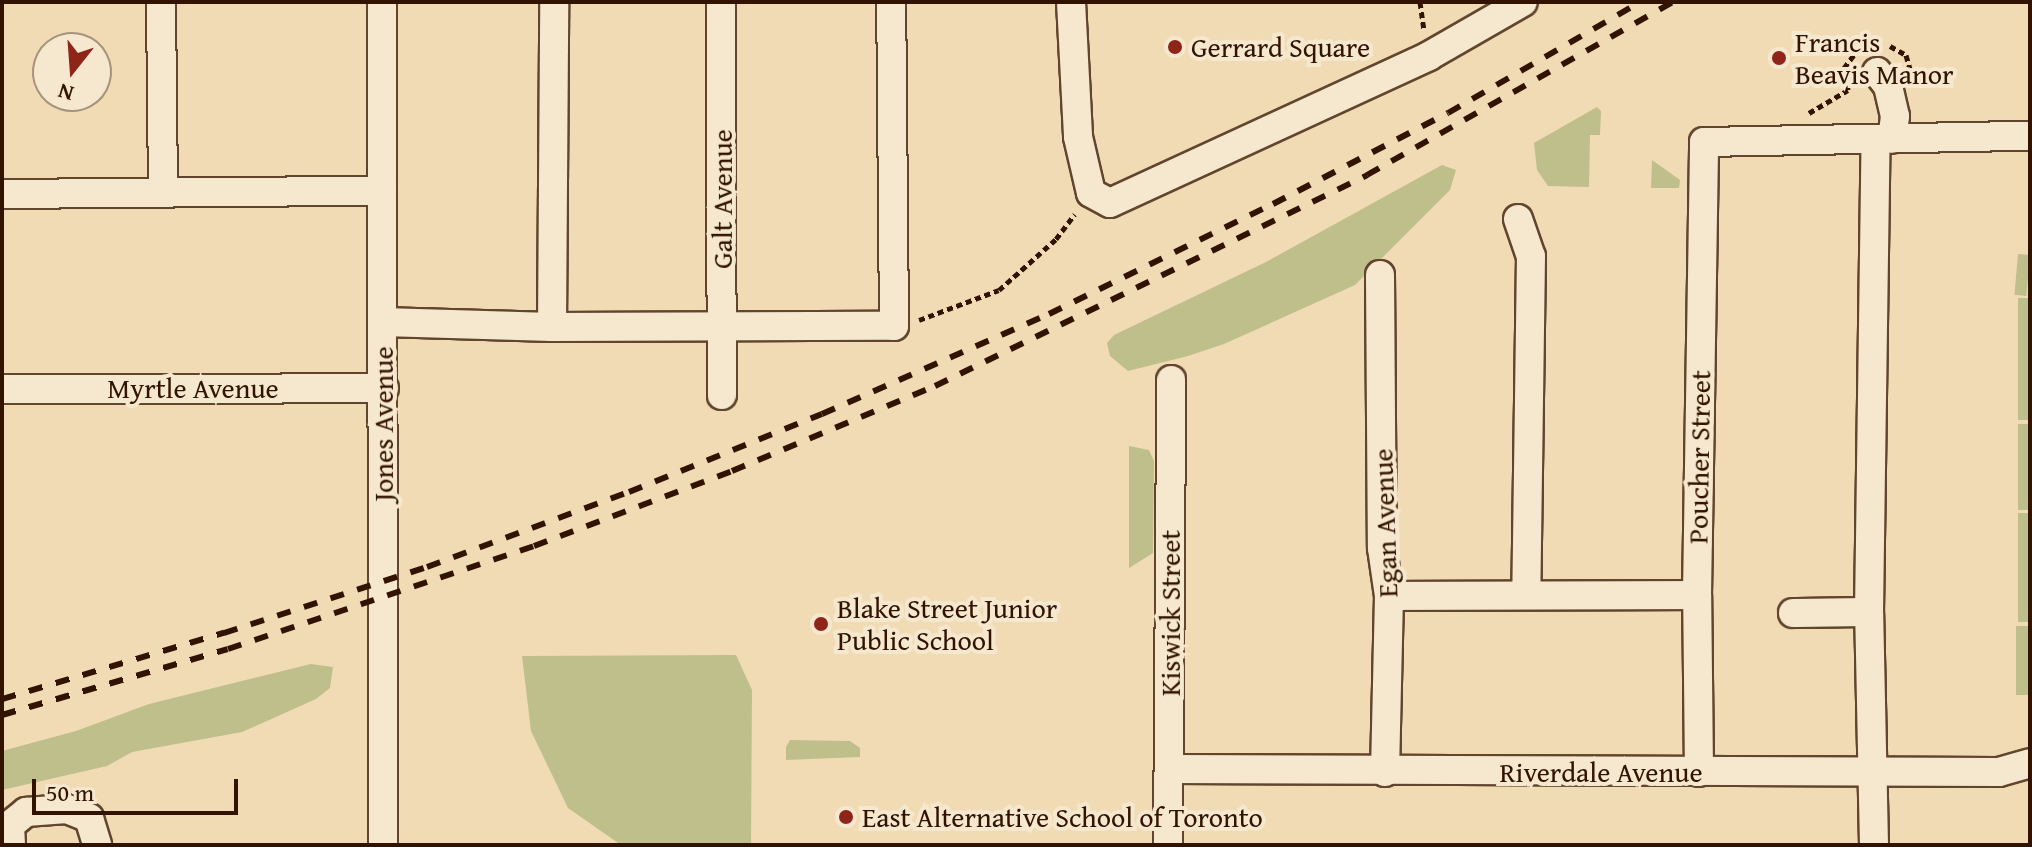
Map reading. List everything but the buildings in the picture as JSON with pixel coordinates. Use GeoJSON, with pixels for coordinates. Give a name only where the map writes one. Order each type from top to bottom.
{"type":"FeatureCollection","features":[{"type":"Feature","properties":{"kind":"street"},"geometry":{"type":"LineString","coordinates":[[161,2],[163,193]]}},
{"type":"Feature","properties":{"kind":"street","name":"Jones Avenue"},"geometry":{"type":"LineString","coordinates":[[382,2],[383,845]]}},
{"type":"Feature","properties":{"kind":"street"},"geometry":{"type":"LineString","coordinates":[[552,327],[554,2]]}},
{"type":"Feature","properties":{"kind":"street","name":"Galt Avenue"},"geometry":{"type":"LineString","coordinates":[[721,2],[722,395]]}},
{"type":"Feature","properties":{"kind":"street"},"geometry":{"type":"LineString","coordinates":[[383,322],[552,327],[894,326],[891,2]]}},
{"type":"Feature","properties":{"kind":"street"},"geometry":{"type":"LineString","coordinates":[[1071,2],[1078,137],[1091,193],[1110,203],[1429,56],[1523,2]]}},
{"type":"Feature","properties":{"kind":"street"},"geometry":{"type":"LineString","coordinates":[[1874,845],[1869,612],[1884,139],[1895,116],[1888,86],[1877,72]]}},
{"type":"Feature","properties":{"kind":"street"},"geometry":{"type":"LineString","coordinates":[[1884,139],[2030,136]]}},
{"type":"Feature","properties":{"kind":"street","name":"Poucher Street"},"geometry":{"type":"LineString","coordinates":[[1699,772],[1697,595],[1704,142],[1884,139]]}},
{"type":"Feature","properties":{"kind":"street"},"geometry":{"type":"LineString","coordinates":[[2,194],[382,191]]}},
{"type":"Feature","properties":{"kind":"street"},"geometry":{"type":"LineString","coordinates":[[1518,219],[1531,256],[1526,594]]}},
{"type":"Feature","properties":{"kind":"street","name":"Egan Avenue"},"geometry":{"type":"LineString","coordinates":[[1380,275],[1382,548],[1389,596],[1385,772]]}},
{"type":"Feature","properties":{"kind":"street","name":"Kiswick Street"},"geometry":{"type":"LineString","coordinates":[[1168,845],[1171,380]]}},
{"type":"Feature","properties":{"kind":"street","name":"Myrtle Avenue"},"geometry":{"type":"LineString","coordinates":[[2,389],[384,388]]}},
{"type":"Feature","properties":{"kind":"street"},"geometry":{"type":"LineString","coordinates":[[1389,596],[1697,595]]}},
{"type":"Feature","properties":{"kind":"street"},"geometry":{"type":"LineString","coordinates":[[1793,613],[1869,612]]}},
{"type":"Feature","properties":{"kind":"street","name":"Riverdale Avenue"},"geometry":{"type":"LineString","coordinates":[[1170,769],[1999,772],[2030,763]]}},
{"type":"Feature","properties":{"kind":"street"},"geometry":{"type":"LineString","coordinates":[[11,845],[10,825],[26,812],[67,809],[89,818],[97,845]]}},
{"type":"Feature","properties":{"kind":"path"},"geometry":{"type":"LineString","coordinates":[[894,326],[936,316],[999,290],[1056,239],[1091,193]]}},
{"type":"Feature","properties":{"kind":"green space"},"geometry":{"type":"Polygon","coordinates":[[[1597,107],[1601,111],[1600,135],[1590,135],[1589,187],[1548,186],[1537,170],[1534,143],[1597,107]]]}},
{"type":"Feature","properties":{"kind":"green space"},"geometry":{"type":"Polygon","coordinates":[[[1652,160],[1680,180],[1679,188],[1651,188],[1652,160]]]}},
{"type":"Feature","properties":{"kind":"green space"},"geometry":{"type":"Polygon","coordinates":[[[1442,165],[1456,170],[1450,190],[1355,285],[1224,344],[1188,356],[1128,371],[1110,356],[1107,343],[1114,335],[1266,262],[1442,165]]]}},
{"type":"Feature","properties":{"kind":"green space"},"geometry":{"type":"Polygon","coordinates":[[[2018,254],[2030,255],[2026,296],[2014,295],[2018,254]]]}},
{"type":"Feature","properties":{"kind":"green space"},"geometry":{"type":"Polygon","coordinates":[[[2018,298],[2030,298],[2030,420],[2018,420],[2018,298]]]}},
{"type":"Feature","properties":{"kind":"green space"},"geometry":{"type":"Polygon","coordinates":[[[2018,424],[2030,424],[2030,510],[2018,510],[2018,424]]]}},
{"type":"Feature","properties":{"kind":"green space"},"geometry":{"type":"Polygon","coordinates":[[[1129,446],[1149,450],[1154,461],[1153,553],[1129,568],[1129,446]]]}},
{"type":"Feature","properties":{"kind":"green space"},"geometry":{"type":"Polygon","coordinates":[[[2018,513],[2030,513],[2030,622],[2018,622],[2018,513]]]}},
{"type":"Feature","properties":{"kind":"green space"},"geometry":{"type":"Polygon","coordinates":[[[2016,626],[2029,626],[2029,695],[2016,695],[2016,626]]]}},
{"type":"Feature","properties":{"kind":"green space"},"geometry":{"type":"Polygon","coordinates":[[[736,655],[752,690],[751,845],[621,845],[568,808],[531,731],[522,656],[736,655]]]}},
{"type":"Feature","properties":{"kind":"green space"},"geometry":{"type":"Polygon","coordinates":[[[311,664],[333,667],[330,688],[316,699],[242,732],[132,752],[107,766],[2,790],[2,751],[76,731],[149,704],[311,664]]]}},
{"type":"Feature","properties":{"kind":"green space"},"geometry":{"type":"Polygon","coordinates":[[[790,740],[850,741],[860,748],[860,757],[786,760],[786,747],[790,740]]]}},
{"type":"Feature","properties":{"kind":"railway"},"geometry":{"type":"LineString","coordinates":[[2,699],[224,633],[427,567],[629,492],[822,414],[1049,314],[1273,204],[1448,113],[1640,2]]}},
{"type":"Feature","properties":{"kind":"railway"},"geometry":{"type":"LineString","coordinates":[[2,715],[228,649],[534,546],[732,471],[935,386],[1367,175],[1673,2]]}},
{"type":"Feature","properties":{"kind":"place","name":"Gerrard Square"},"geometry":{"type":"Point","coordinates":[1175,47]}},
{"type":"Feature","properties":{"kind":"place","name":"Francis Beavis Manor"},"geometry":{"type":"Point","coordinates":[1779,58]}},
{"type":"Feature","properties":{"kind":"place","name":"Blake Street Junior Public School"},"geometry":{"type":"Point","coordinates":[821,624]}},
{"type":"Feature","properties":{"kind":"place","name":"East Alternative School of Toronto"},"geometry":{"type":"Point","coordinates":[846,817]}}]}
